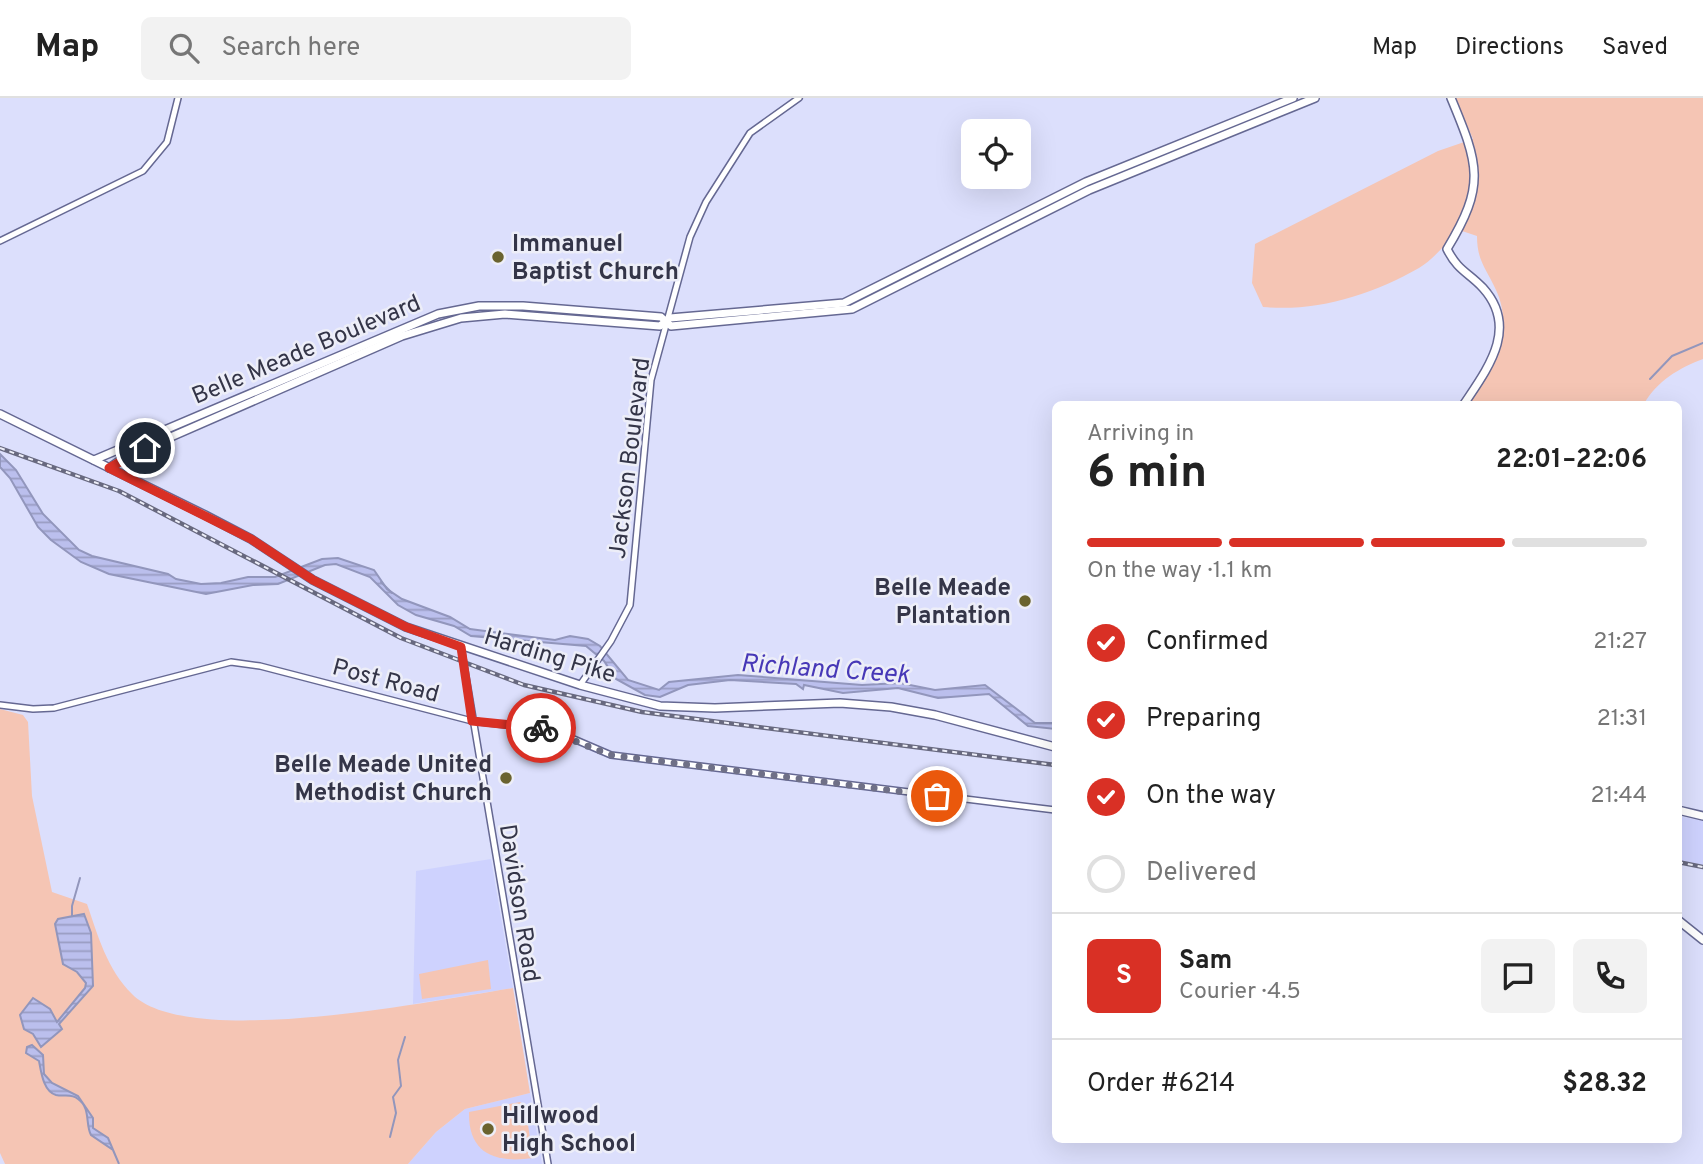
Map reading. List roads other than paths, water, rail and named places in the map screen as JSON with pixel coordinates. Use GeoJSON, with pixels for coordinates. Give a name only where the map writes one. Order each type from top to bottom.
{"type":"FeatureCollection","features":[{"type":"Feature","properties":{"kind":"main road","name":"Belle Meade Boulevard"},"geometry":{"type":"LineString","coordinates":[[94,460],[172,432],[396,334],[459,314],[544,308],[558,313],[660,326],[666,321],[671,326],[722,318],[842,308],[888,292],[1097,177],[1293,98]]}},
{"type":"Feature","properties":{"kind":"main road","name":"Belle Meade Boulevard"},"geometry":{"type":"LineString","coordinates":[[1013,222],[1315,98]]}},
{"type":"Feature","properties":{"kind":"main road"},"geometry":{"type":"LineString","coordinates":[[1451,98],[1471,150],[1474,183],[1470,209],[1447,249],[1457,268],[1489,295],[1497,309],[1500,329],[1492,361],[1466,401]]}},
{"type":"Feature","properties":{"kind":"main road"},"geometry":{"type":"LineString","coordinates":[[1225,124],[1228,133]]}},
{"type":"Feature","properties":{"kind":"main road"},"geometry":{"type":"LineString","coordinates":[[544,308],[547,317]]}},
{"type":"Feature","properties":{"kind":"main road","name":"Belle Meade Boulevard"},"geometry":{"type":"LineString","coordinates":[[498,310],[547,317],[558,313]]}},
{"type":"Feature","properties":{"kind":"main road","name":"Harding Pike"},"geometry":{"type":"LineString","coordinates":[[0,414],[205,515],[288,562],[313,580],[406,627],[580,685],[660,706],[840,704],[891,707],[934,715],[1052,746]]}},
{"type":"Feature","properties":{"kind":"main road","name":"Belle Meade Boulevard"},"geometry":{"type":"LineString","coordinates":[[109,468],[143,444]]}},
{"type":"Feature","properties":{"kind":"main road"},"geometry":{"type":"LineString","coordinates":[[1682,811],[1703,816]]}},
{"type":"Feature","properties":{"kind":"main road"},"geometry":{"type":"LineString","coordinates":[[1682,926],[1703,940]]}},
{"type":"Feature","properties":{"kind":"street"},"geometry":{"type":"LineString","coordinates":[[0,241],[143,171],[167,142],[178,98]]}},
{"type":"Feature","properties":{"kind":"street","name":"Jackson Boulevard"},"geometry":{"type":"LineString","coordinates":[[580,685],[600,659],[630,605],[651,380],[690,237],[706,202],[750,133],[799,98]]}},
{"type":"Feature","properties":{"kind":"street","name":"Davidson Road"},"geometry":{"type":"LineString","coordinates":[[461,647],[548,1164]]}},
{"type":"Feature","properties":{"kind":"street","name":"Post Road"},"geometry":{"type":"LineString","coordinates":[[0,705],[33,709],[54,708],[231,662],[273,669],[472,721],[555,731],[611,755],[1052,810]]}},
{"type":"Feature","properties":{"kind":"waterway"},"geometry":{"type":"LineString","coordinates":[[1650,379],[1672,356],[1703,343]]}},
{"type":"Feature","properties":{"kind":"waterway","name":"Richland Creek"},"geometry":{"type":"LineString","coordinates":[[381,582],[392,593]]}},
{"type":"Feature","properties":{"kind":"waterway"},"geometry":{"type":"LineString","coordinates":[[72,916],[80,878]]}},
{"type":"Feature","properties":{"kind":"waterway"},"geometry":{"type":"LineString","coordinates":[[390,1137],[396,1113],[393,1097],[401,1086],[398,1060],[405,1037]]}},
{"type":"Feature","properties":{"kind":"railway"},"geometry":{"type":"LineString","coordinates":[[0,448],[119,491],[401,638],[524,685],[642,712],[1052,765]]}},
{"type":"Feature","properties":{"kind":"railway"},"geometry":{"type":"LineString","coordinates":[[1682,863],[1703,867]]}},
{"type":"Feature","properties":{"kind":"place","name":"Immanuel Baptist Church"},"geometry":{"type":"Point","coordinates":[498,257]}},
{"type":"Feature","properties":{"kind":"place","name":"Belle Meade Plantation"},"geometry":{"type":"Point","coordinates":[1025,601]}},
{"type":"Feature","properties":{"kind":"place","name":"Belle Meade United Methodist Church"},"geometry":{"type":"Point","coordinates":[506,778]}},
{"type":"Feature","properties":{"kind":"place","name":"Hillwood High School"},"geometry":{"type":"Point","coordinates":[488,1129]}}]}
